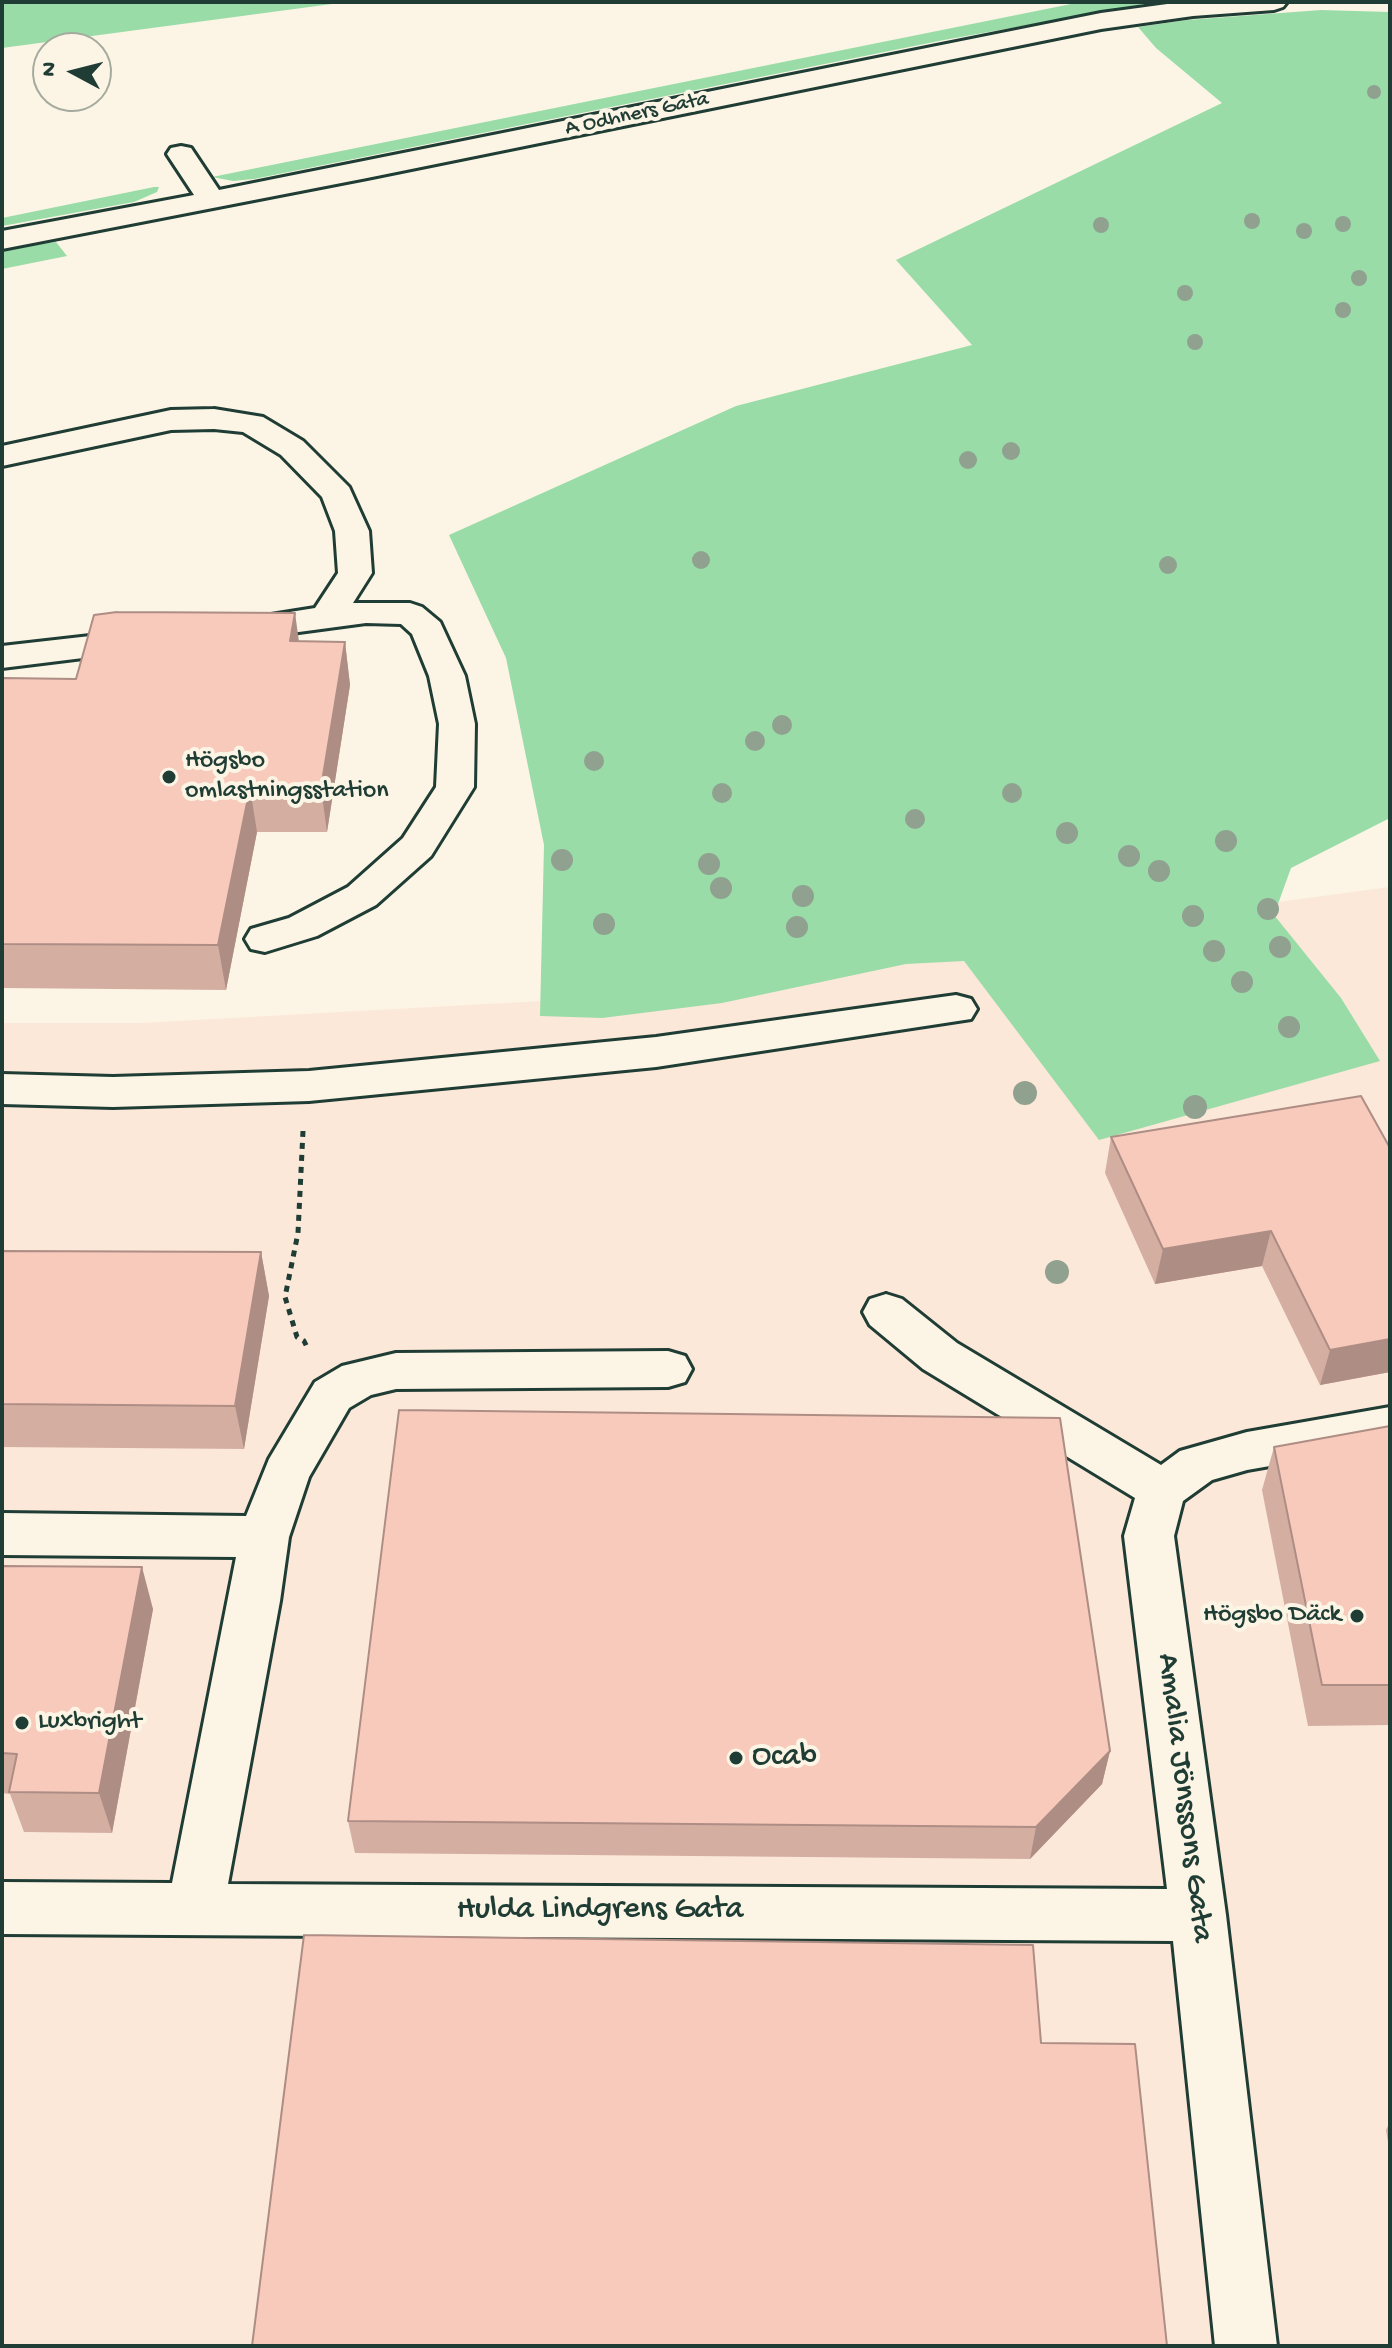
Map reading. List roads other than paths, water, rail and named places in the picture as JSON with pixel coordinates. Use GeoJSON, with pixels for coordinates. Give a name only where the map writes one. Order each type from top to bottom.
{"type":"FeatureCollection","features":[{"type":"Feature","properties":{"kind":"street","name":"A Odhners Gata"},"geometry":{"type":"LineString","coordinates":[[2,240],[1101,21],[1190,5],[1274,2]]}},
{"type":"Feature","properties":{"kind":"street"},"geometry":{"type":"LineString","coordinates":[[181,154],[212,200]]}},
{"type":"Feature","properties":{"kind":"street"},"geometry":{"type":"LineString","coordinates":[[2,456],[171,420],[214,419],[252,424],[292,448],[337,494],[352,531],[355,573],[326,618]]}},
{"type":"Feature","properties":{"kind":"street"},"geometry":{"type":"LineString","coordinates":[[2,657],[366,612],[410,614],[428,629],[447,676],[457,724],[455,787],[417,847],[362,896],[303,927],[265,939]]}},
{"type":"Feature","properties":{"kind":"street"},"geometry":{"type":"LineString","coordinates":[[2,1089],[113,1092],[323,1085],[656,1052],[956,1009]]}},
{"type":"Feature","properties":{"kind":"street"},"geometry":{"type":"LineString","coordinates":[[886,1312],[940,1356],[1162,1490],[1197,1465],[1247,1451],[1390,1426]]}},
{"type":"Feature","properties":{"kind":"street"},"geometry":{"type":"LineString","coordinates":[[195,1909],[255,1601],[264,1537],[286,1473],[332,1395],[359,1379],[396,1371],[668,1369]]}},
{"type":"Feature","properties":{"kind":"street","name":"Amalia Jönssons Gata"},"geometry":{"type":"LineString","coordinates":[[1162,1490],[1149,1536],[1198,1915],[1246,2346]]}},
{"type":"Feature","properties":{"kind":"street"},"geometry":{"type":"LineString","coordinates":[[2,1534],[264,1537]]}},
{"type":"Feature","properties":{"kind":"street","name":"Hulda Lindgrens Gata"},"geometry":{"type":"LineString","coordinates":[[2,1908],[1198,1915]]}},
{"type":"Feature","properties":{"kind":"place","name":"Högsbo omlastningsstation"},"geometry":{"type":"Point","coordinates":[169,777]}},
{"type":"Feature","properties":{"kind":"place","name":"Högsbo Däck"},"geometry":{"type":"Point","coordinates":[1357,1616]}},
{"type":"Feature","properties":{"kind":"place","name":"Luxbright"},"geometry":{"type":"Point","coordinates":[22,1723]}},
{"type":"Feature","properties":{"kind":"place","name":"Ocab"},"geometry":{"type":"Point","coordinates":[736,1758]}}]}
